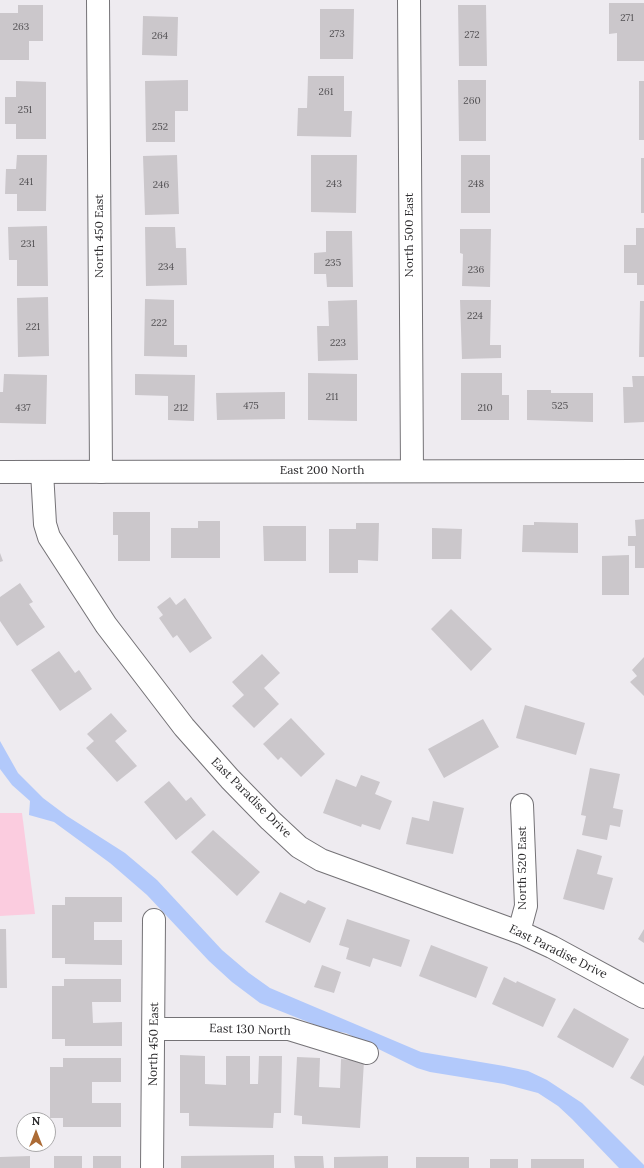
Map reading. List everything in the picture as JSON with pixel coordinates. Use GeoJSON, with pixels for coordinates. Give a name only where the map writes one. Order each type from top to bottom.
{"type":"FeatureCollection","features":[{"type":"Feature","properties":{"kind":"street","name":"North 450 East"},"geometry":{"type":"LineString","coordinates":[[98,0],[101,472]]}},
{"type":"Feature","properties":{"kind":"street","name":"North 500 East"},"geometry":{"type":"LineString","coordinates":[[409,0],[412,471]]}},
{"type":"Feature","properties":{"kind":"street","name":"East 200 North"},"geometry":{"type":"LineString","coordinates":[[0,472],[644,470]]}},
{"type":"Feature","properties":{"kind":"street","name":"East Paradise Drive"},"geometry":{"type":"LineString","coordinates":[[42,472],[45,524],[49,538],[106,625],[184,727],[228,777],[299,847],[321,860],[520,932],[552,946],[644,997]]}},
{"type":"Feature","properties":{"kind":"street","name":"North 520 East"},"geometry":{"type":"LineString","coordinates":[[520,932],[526,906],[522,805]]}},
{"type":"Feature","properties":{"kind":"street","name":"North 450 East"},"geometry":{"type":"LineString","coordinates":[[152,1168],[155,1029],[154,920]]}},
{"type":"Feature","properties":{"kind":"street","name":"East 130 North"},"geometry":{"type":"LineString","coordinates":[[155,1029],[289,1029],[367,1053]]}},
{"type":"Feature","properties":{"kind":"shaded area"},"geometry":{"type":"Polygon","coordinates":[[[0,813],[22,813],[35,914],[0,916],[0,813]]]}},
{"type":"Feature","properties":{"kind":"water"},"geometry":{"type":"Polygon","coordinates":[[[0,741],[18,773],[43,798],[67,816],[125,853],[157,880],[222,950],[249,973],[270,988],[421,1052],[528,1071],[547,1080],[582,1103],[644,1165],[644,1168],[619,1168],[558,1106],[538,1093],[504,1084],[430,1072],[417,1068],[346,1033],[328,1030],[260,1003],[232,982],[209,961],[147,895],[110,863],[54,822],[29,815],[30,801],[12,785],[0,769],[0,741]]]}},
{"type":"Feature","properties":{"kind":"building"},"geometry":{"type":"Polygon","coordinates":[[[609,3],[644,3],[644,61],[617,61],[617,33],[609,34],[609,3]]]}},
{"type":"Feature","properties":{"kind":"building"},"geometry":{"type":"Polygon","coordinates":[[[18,5],[43,5],[43,41],[29,41],[29,60],[0,60],[0,13],[18,13],[18,5]]]}},
{"type":"Feature","properties":{"kind":"building"},"geometry":{"type":"Polygon","coordinates":[[[458,5],[486,5],[487,66],[459,66],[458,5]]]}},
{"type":"Feature","properties":{"kind":"building"},"geometry":{"type":"Polygon","coordinates":[[[320,9],[354,9],[353,59],[320,59],[320,9]]]}},
{"type":"Feature","properties":{"kind":"building"},"geometry":{"type":"Polygon","coordinates":[[[143,16],[178,17],[177,56],[142,55],[143,16]]]}},
{"type":"Feature","properties":{"kind":"building"},"geometry":{"type":"Polygon","coordinates":[[[308,76],[344,76],[344,111],[352,111],[351,137],[297,136],[298,108],[307,108],[308,76]]]}},
{"type":"Feature","properties":{"kind":"building"},"geometry":{"type":"Polygon","coordinates":[[[188,80],[188,111],[175,111],[175,142],[146,142],[145,81],[188,80]]]}},
{"type":"Feature","properties":{"kind":"building"},"geometry":{"type":"Polygon","coordinates":[[[458,80],[486,80],[486,141],[459,141],[458,80]]]}},
{"type":"Feature","properties":{"kind":"building"},"geometry":{"type":"Polygon","coordinates":[[[16,81],[46,82],[46,139],[16,139],[16,124],[5,124],[5,97],[16,97],[16,81]]]}},
{"type":"Feature","properties":{"kind":"building"},"geometry":{"type":"Polygon","coordinates":[[[639,81],[644,81],[644,140],[639,140],[639,81]]]}},
{"type":"Feature","properties":{"kind":"building"},"geometry":{"type":"Polygon","coordinates":[[[17,155],[47,155],[46,211],[17,211],[17,194],[5,194],[6,169],[16,169],[17,155]]]}},
{"type":"Feature","properties":{"kind":"building"},"geometry":{"type":"Polygon","coordinates":[[[177,155],[179,214],[145,215],[143,156],[177,155]]]}},
{"type":"Feature","properties":{"kind":"building"},"geometry":{"type":"Polygon","coordinates":[[[311,155],[357,155],[356,213],[311,212],[311,155]]]}},
{"type":"Feature","properties":{"kind":"building"},"geometry":{"type":"Polygon","coordinates":[[[461,155],[490,155],[490,213],[461,213],[461,155]]]}},
{"type":"Feature","properties":{"kind":"building"},"geometry":{"type":"Polygon","coordinates":[[[641,158],[644,158],[644,213],[641,213],[641,158]]]}},
{"type":"Feature","properties":{"kind":"building"},"geometry":{"type":"Polygon","coordinates":[[[47,226],[48,286],[17,286],[17,260],[9,260],[8,227],[47,226]]]}},
{"type":"Feature","properties":{"kind":"building"},"geometry":{"type":"Polygon","coordinates":[[[145,227],[175,227],[176,248],[186,248],[187,285],[146,286],[145,227]]]}},
{"type":"Feature","properties":{"kind":"building"},"geometry":{"type":"Polygon","coordinates":[[[636,228],[644,228],[644,285],[637,285],[637,273],[624,273],[624,245],[636,245],[636,228]]]}},
{"type":"Feature","properties":{"kind":"building"},"geometry":{"type":"Polygon","coordinates":[[[460,229],[491,229],[490,287],[462,286],[463,254],[460,253],[460,229]]]}},
{"type":"Feature","properties":{"kind":"building"},"geometry":{"type":"Polygon","coordinates":[[[326,231],[352,231],[353,287],[327,287],[326,274],[314,274],[314,253],[326,252],[326,231]]]}},
{"type":"Feature","properties":{"kind":"building"},"geometry":{"type":"Polygon","coordinates":[[[48,297],[49,356],[18,357],[17,298],[48,297]]]}},
{"type":"Feature","properties":{"kind":"building"},"geometry":{"type":"Polygon","coordinates":[[[145,299],[174,300],[174,345],[187,345],[187,357],[144,356],[145,299]]]}},
{"type":"Feature","properties":{"kind":"building"},"geometry":{"type":"Polygon","coordinates":[[[357,300],[358,360],[318,361],[317,326],[329,326],[328,301],[357,300]]]}},
{"type":"Feature","properties":{"kind":"building"},"geometry":{"type":"Polygon","coordinates":[[[460,300],[491,300],[490,345],[501,345],[501,358],[462,359],[460,300]]]}},
{"type":"Feature","properties":{"kind":"building"},"geometry":{"type":"Polygon","coordinates":[[[640,301],[644,301],[644,357],[639,357],[640,301]]]}},
{"type":"Feature","properties":{"kind":"building"},"geometry":{"type":"Polygon","coordinates":[[[308,373],[357,374],[357,421],[308,420],[308,373]]]}},
{"type":"Feature","properties":{"kind":"building"},"geometry":{"type":"Polygon","coordinates":[[[461,373],[502,373],[502,395],[509,395],[509,420],[461,420],[461,373]]]}},
{"type":"Feature","properties":{"kind":"building"},"geometry":{"type":"Polygon","coordinates":[[[4,374],[47,375],[46,424],[0,423],[0,392],[3,392],[4,374]]]}},
{"type":"Feature","properties":{"kind":"building"},"geometry":{"type":"Polygon","coordinates":[[[135,374],[195,375],[194,421],[168,420],[168,396],[135,395],[135,374]]]}},
{"type":"Feature","properties":{"kind":"building"},"geometry":{"type":"Polygon","coordinates":[[[632,376],[644,376],[644,422],[624,423],[623,387],[633,387],[632,376]]]}},
{"type":"Feature","properties":{"kind":"building"},"geometry":{"type":"Polygon","coordinates":[[[527,390],[551,390],[551,393],[593,393],[593,422],[527,420],[527,390]]]}},
{"type":"Feature","properties":{"kind":"building"},"geometry":{"type":"Polygon","coordinates":[[[285,392],[285,419],[217,420],[216,393],[285,392]]]}},
{"type":"Feature","properties":{"kind":"building"},"geometry":{"type":"Polygon","coordinates":[[[113,512],[150,512],[150,561],[118,561],[118,535],[113,535],[113,512]]]}},
{"type":"Feature","properties":{"kind":"building"},"geometry":{"type":"Polygon","coordinates":[[[644,519],[644,568],[635,568],[635,546],[628,546],[628,536],[636,536],[635,520],[644,519]]]}},
{"type":"Feature","properties":{"kind":"building"},"geometry":{"type":"Polygon","coordinates":[[[198,521],[220,521],[220,558],[171,558],[171,528],[198,528],[198,521]]]}},
{"type":"Feature","properties":{"kind":"building"},"geometry":{"type":"Polygon","coordinates":[[[534,522],[578,523],[578,553],[522,552],[523,525],[534,525],[534,522]]]}},
{"type":"Feature","properties":{"kind":"building"},"geometry":{"type":"Polygon","coordinates":[[[356,523],[379,523],[378,561],[358,560],[358,573],[329,573],[329,529],[356,529],[356,523]]]}},
{"type":"Feature","properties":{"kind":"building"},"geometry":{"type":"Polygon","coordinates":[[[263,526],[306,526],[306,561],[264,561],[263,526]]]}},
{"type":"Feature","properties":{"kind":"building"},"geometry":{"type":"Polygon","coordinates":[[[432,528],[462,529],[461,559],[432,559],[432,528]]]}},
{"type":"Feature","properties":{"kind":"building"},"geometry":{"type":"Polygon","coordinates":[[[0,553],[3,561],[0,562],[0,553]]]}},
{"type":"Feature","properties":{"kind":"building"},"geometry":{"type":"Polygon","coordinates":[[[629,555],[629,595],[602,595],[602,556],[629,555]]]}},
{"type":"Feature","properties":{"kind":"building"},"geometry":{"type":"Polygon","coordinates":[[[20,583],[33,602],[29,604],[45,627],[17,646],[0,621],[0,597],[20,583]]]}},
{"type":"Feature","properties":{"kind":"building"},"geometry":{"type":"Polygon","coordinates":[[[170,597],[176,605],[185,598],[212,638],[190,653],[177,635],[173,638],[159,618],[163,615],[157,607],[170,597]]]}},
{"type":"Feature","properties":{"kind":"building"},"geometry":{"type":"Polygon","coordinates":[[[451,609],[492,649],[471,671],[431,629],[451,609]]]}},
{"type":"Feature","properties":{"kind":"building"},"geometry":{"type":"Polygon","coordinates":[[[59,651],[75,673],[79,670],[92,689],[60,711],[31,670],[59,651]]]}},
{"type":"Feature","properties":{"kind":"building"},"geometry":{"type":"Polygon","coordinates":[[[262,654],[280,673],[264,688],[279,704],[254,728],[232,706],[244,695],[232,682],[262,654]]]}},
{"type":"Feature","properties":{"kind":"building"},"geometry":{"type":"Polygon","coordinates":[[[644,657],[644,696],[630,682],[637,676],[632,670],[644,657]]]}},
{"type":"Feature","properties":{"kind":"building"},"geometry":{"type":"Polygon","coordinates":[[[525,705],[585,723],[576,755],[516,738],[525,705]]]}},
{"type":"Feature","properties":{"kind":"building"},"geometry":{"type":"Polygon","coordinates":[[[111,713],[127,731],[115,741],[137,766],[117,782],[86,748],[94,741],[87,734],[111,713]]]}},
{"type":"Feature","properties":{"kind":"building"},"geometry":{"type":"Polygon","coordinates":[[[291,718],[325,754],[301,777],[281,757],[278,760],[263,744],[291,718]]]}},
{"type":"Feature","properties":{"kind":"building"},"geometry":{"type":"Polygon","coordinates":[[[483,719],[499,747],[444,778],[428,749],[483,719]]]}},
{"type":"Feature","properties":{"kind":"building"},"geometry":{"type":"Polygon","coordinates":[[[590,768],[620,774],[613,808],[623,810],[620,827],[610,825],[607,840],[582,835],[586,816],[581,815],[590,768]]]}},
{"type":"Feature","properties":{"kind":"building"},"geometry":{"type":"Polygon","coordinates":[[[361,775],[380,782],[375,794],[392,801],[380,830],[362,824],[361,827],[323,813],[336,779],[356,787],[361,775]]]}},
{"type":"Feature","properties":{"kind":"building"},"geometry":{"type":"Polygon","coordinates":[[[169,781],[186,801],[191,797],[206,815],[176,840],[144,802],[169,781]]]}},
{"type":"Feature","properties":{"kind":"building"},"geometry":{"type":"Polygon","coordinates":[[[433,801],[464,808],[453,854],[406,844],[412,817],[429,821],[433,801]]]}},
{"type":"Feature","properties":{"kind":"building"},"geometry":{"type":"Polygon","coordinates":[[[213,830],[260,872],[237,896],[191,852],[213,830]]]}},
{"type":"Feature","properties":{"kind":"building"},"geometry":{"type":"Polygon","coordinates":[[[577,849],[602,856],[597,874],[613,878],[604,910],[563,899],[577,849]]]}},
{"type":"Feature","properties":{"kind":"building"},"geometry":{"type":"Polygon","coordinates":[[[280,892],[305,904],[308,900],[326,908],[310,943],[265,922],[280,892]]]}},
{"type":"Feature","properties":{"kind":"building"},"geometry":{"type":"Polygon","coordinates":[[[65,897],[122,897],[122,922],[94,922],[94,940],[122,940],[122,965],[65,964],[65,958],[52,958],[52,905],[65,905],[65,897]]]}},
{"type":"Feature","properties":{"kind":"building"},"geometry":{"type":"Polygon","coordinates":[[[347,919],[410,940],[401,967],[373,958],[370,967],[346,959],[349,948],[339,945],[347,919]]]}},
{"type":"Feature","properties":{"kind":"building"},"geometry":{"type":"Polygon","coordinates":[[[0,929],[6,929],[7,988],[0,988],[0,929]]]}},
{"type":"Feature","properties":{"kind":"building"},"geometry":{"type":"Polygon","coordinates":[[[644,929],[644,943],[638,939],[644,929]]]}},
{"type":"Feature","properties":{"kind":"building"},"geometry":{"type":"Polygon","coordinates":[[[431,945],[488,967],[476,998],[419,976],[431,945]]]}},
{"type":"Feature","properties":{"kind":"building"},"geometry":{"type":"Polygon","coordinates":[[[322,965],[341,972],[334,993],[314,987],[322,965]]]}},
{"type":"Feature","properties":{"kind":"building"},"geometry":{"type":"Polygon","coordinates":[[[504,977],[516,983],[517,981],[556,999],[543,1027],[492,1004],[504,977]]]}},
{"type":"Feature","properties":{"kind":"building"},"geometry":{"type":"Polygon","coordinates":[[[64,979],[121,979],[121,1002],[92,1002],[93,1023],[122,1022],[122,1046],[65,1046],[65,1039],[52,1039],[52,986],[64,986],[64,979]]]}},
{"type":"Feature","properties":{"kind":"building"},"geometry":{"type":"Polygon","coordinates":[[[574,1008],[629,1039],[613,1068],[557,1037],[574,1008]]]}},
{"type":"Feature","properties":{"kind":"building"},"geometry":{"type":"Polygon","coordinates":[[[180,1055],[205,1056],[205,1084],[226,1085],[226,1056],[250,1056],[250,1084],[258,1084],[259,1056],[282,1056],[281,1113],[274,1113],[273,1128],[189,1126],[189,1113],[180,1113],[180,1055]]]}},
{"type":"Feature","properties":{"kind":"building"},"geometry":{"type":"Polygon","coordinates":[[[644,1055],[644,1086],[630,1078],[644,1055]]]}},
{"type":"Feature","properties":{"kind":"building"},"geometry":{"type":"Polygon","coordinates":[[[297,1057],[320,1058],[319,1087],[340,1088],[341,1059],[364,1061],[360,1128],[302,1124],[302,1116],[294,1115],[297,1057]]]}},
{"type":"Feature","properties":{"kind":"building"},"geometry":{"type":"Polygon","coordinates":[[[63,1058],[121,1058],[121,1082],[92,1082],[92,1103],[121,1103],[121,1127],[63,1127],[63,1118],[56,1118],[56,1112],[50,1112],[50,1067],[63,1067],[63,1058]]]}},
{"type":"Feature","properties":{"kind":"building"},"geometry":{"type":"Polygon","coordinates":[[[274,1155],[274,1168],[181,1168],[181,1156],[274,1155]]]}},
{"type":"Feature","properties":{"kind":"building"},"geometry":{"type":"Polygon","coordinates":[[[30,1156],[30,1168],[0,1168],[0,1157],[30,1156]]]}},
{"type":"Feature","properties":{"kind":"building"},"geometry":{"type":"Polygon","coordinates":[[[54,1156],[82,1156],[82,1168],[54,1168],[54,1156]]]}},
{"type":"Feature","properties":{"kind":"building"},"geometry":{"type":"Polygon","coordinates":[[[93,1156],[121,1156],[121,1168],[93,1168],[93,1156]]]}},
{"type":"Feature","properties":{"kind":"building"},"geometry":{"type":"Polygon","coordinates":[[[294,1156],[323,1156],[324,1168],[295,1168],[294,1156]]]}},
{"type":"Feature","properties":{"kind":"building"},"geometry":{"type":"Polygon","coordinates":[[[388,1156],[388,1168],[334,1168],[334,1157],[388,1156]]]}},
{"type":"Feature","properties":{"kind":"building"},"geometry":{"type":"Polygon","coordinates":[[[416,1157],[469,1157],[469,1168],[416,1168],[416,1157]]]}},
{"type":"Feature","properties":{"kind":"building"},"geometry":{"type":"Polygon","coordinates":[[[490,1159],[518,1159],[518,1168],[490,1168],[490,1159]]]}},
{"type":"Feature","properties":{"kind":"building"},"geometry":{"type":"Polygon","coordinates":[[[531,1159],[584,1159],[584,1168],[531,1168],[531,1159]]]}}]}
